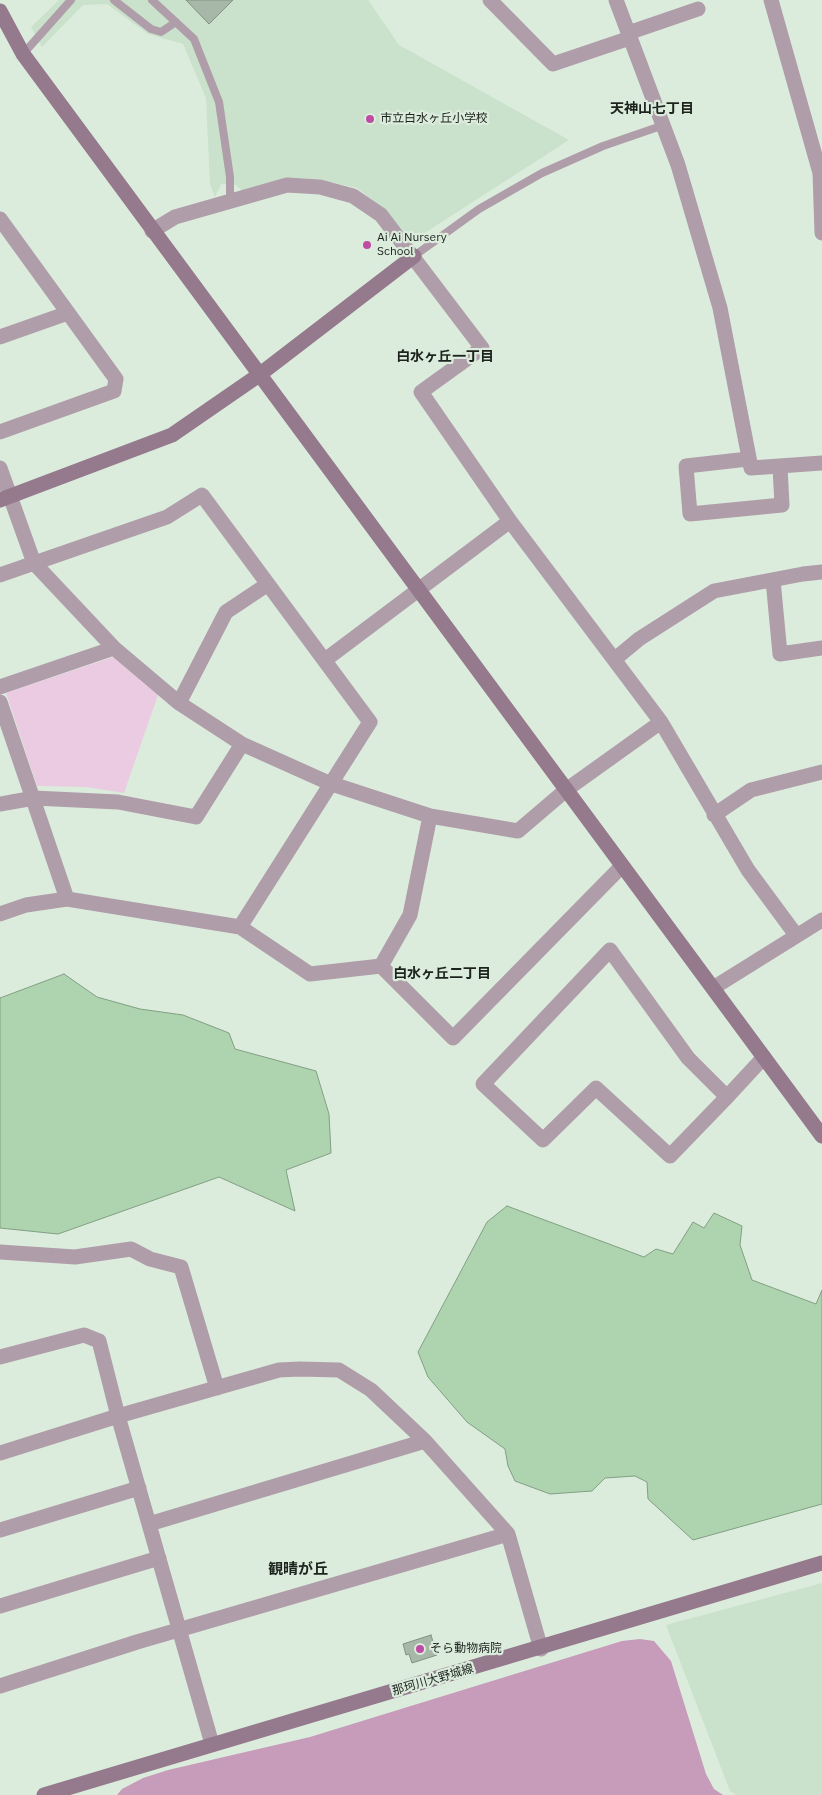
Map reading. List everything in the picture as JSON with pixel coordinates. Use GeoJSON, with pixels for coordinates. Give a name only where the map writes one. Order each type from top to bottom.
{"type":"FeatureCollection","features":[{"type":"Feature","properties":{"kind":"street"},"geometry":{"type":"LineString","coordinates":[[490,0],[553,64],[698,9]]}},
{"type":"Feature","properties":{"kind":"street"},"geometry":{"type":"LineString","coordinates":[[616,0],[678,165],[720,308],[750,468],[822,463]]}},
{"type":"Feature","properties":{"kind":"street"},"geometry":{"type":"LineString","coordinates":[[770,0],[815,133],[820,173],[822,233]]}},
{"type":"Feature","properties":{"kind":"street"},"geometry":{"type":"LineString","coordinates":[[0,11],[23,54],[152,231],[822,1136]]}},
{"type":"Feature","properties":{"kind":"street"},"geometry":{"type":"LineString","coordinates":[[152,231],[175,217],[287,185],[328,189],[352,196],[382,215],[482,348],[421,392],[510,521],[661,722],[748,870],[796,935]]}},
{"type":"Feature","properties":{"kind":"street"},"geometry":{"type":"LineString","coordinates":[[0,219],[6,237],[68,313],[116,379],[114,391],[0,432]]}},
{"type":"Feature","properties":{"kind":"street"},"geometry":{"type":"LineString","coordinates":[[5,498],[172,435],[259,375],[414,256]]}},
{"type":"Feature","properties":{"kind":"street"},"geometry":{"type":"LineString","coordinates":[[0,337],[68,313]]}},
{"type":"Feature","properties":{"kind":"street"},"geometry":{"type":"LineString","coordinates":[[748,459],[686,466],[690,514],[782,505],[780,467]]}},
{"type":"Feature","properties":{"kind":"street"},"geometry":{"type":"LineString","coordinates":[[0,468],[5,498],[34,563],[114,648],[178,704],[242,744],[329,783],[430,816],[518,832],[566,790],[661,722]]}},
{"type":"Feature","properties":{"kind":"street"},"geometry":{"type":"LineString","coordinates":[[0,575],[167,517],[202,495],[370,722],[329,783],[240,927]]}},
{"type":"Feature","properties":{"kind":"street"},"geometry":{"type":"LineString","coordinates":[[324,660],[510,521]]}},
{"type":"Feature","properties":{"kind":"street"},"geometry":{"type":"LineString","coordinates":[[615,659],[639,638],[714,591],[822,572]]}},
{"type":"Feature","properties":{"kind":"street"},"geometry":{"type":"LineString","coordinates":[[773,580],[780,654],[822,648]]}},
{"type":"Feature","properties":{"kind":"street"},"geometry":{"type":"LineString","coordinates":[[178,704],[226,612],[268,584]]}},
{"type":"Feature","properties":{"kind":"street"},"geometry":{"type":"LineString","coordinates":[[0,687],[114,648]]}},
{"type":"Feature","properties":{"kind":"street"},"geometry":{"type":"LineString","coordinates":[[0,702],[67,899]]}},
{"type":"Feature","properties":{"kind":"street"},"geometry":{"type":"LineString","coordinates":[[0,804],[34,798],[118,802],[196,817],[242,744]]}},
{"type":"Feature","properties":{"kind":"street"},"geometry":{"type":"LineString","coordinates":[[714,815],[751,790],[822,772]]}},
{"type":"Feature","properties":{"kind":"street"},"geometry":{"type":"LineString","coordinates":[[381,966],[410,915],[430,816]]}},
{"type":"Feature","properties":{"kind":"street"},"geometry":{"type":"LineString","coordinates":[[381,966],[453,1038],[622,866]]}},
{"type":"Feature","properties":{"kind":"street"},"geometry":{"type":"LineString","coordinates":[[0,914],[26,905],[67,899],[240,927],[310,974],[381,966]]}},
{"type":"Feature","properties":{"kind":"street"},"geometry":{"type":"LineString","coordinates":[[713,988],[822,920]]}},
{"type":"Feature","properties":{"kind":"street"},"geometry":{"type":"LineString","coordinates":[[726,1097],[688,1058],[610,950],[483,1084],[543,1140],[596,1088],[670,1156],[764,1057]]}},
{"type":"Feature","properties":{"kind":"street"},"geometry":{"type":"LineString","coordinates":[[0,1252],[75,1257],[131,1249],[150,1259],[181,1267],[217,1388]]}},
{"type":"Feature","properties":{"kind":"street"},"geometry":{"type":"LineString","coordinates":[[0,1357],[84,1334],[99,1341],[118,1416],[212,1744]]}},
{"type":"Feature","properties":{"kind":"street"},"geometry":{"type":"LineString","coordinates":[[0,1453],[118,1416],[279,1370],[339,1370],[371,1390],[425,1441],[508,1534],[541,1648]]}},
{"type":"Feature","properties":{"kind":"street"},"geometry":{"type":"LineString","coordinates":[[149,1524],[425,1441]]}},
{"type":"Feature","properties":{"kind":"street"},"geometry":{"type":"LineString","coordinates":[[0,1530],[139,1488]]}},
{"type":"Feature","properties":{"kind":"street"},"geometry":{"type":"LineString","coordinates":[[0,1686],[180,1630],[508,1534]]}},
{"type":"Feature","properties":{"kind":"street"},"geometry":{"type":"LineString","coordinates":[[0,1606],[159,1558]]}},
{"type":"Feature","properties":{"kind":"street","name":"那珂川大野城線"},"geometry":{"type":"LineString","coordinates":[[44,1795],[822,1563]]}},
{"type":"Feature","properties":{"kind":"lane"},"geometry":{"type":"LineString","coordinates":[[23,54],[71,0]]}},
{"type":"Feature","properties":{"kind":"lane"},"geometry":{"type":"LineString","coordinates":[[114,0],[161,32],[176,22]]}},
{"type":"Feature","properties":{"kind":"lane"},"geometry":{"type":"LineString","coordinates":[[152,0],[194,38],[220,102],[230,177],[230,201]]}},
{"type":"Feature","properties":{"kind":"lane"},"geometry":{"type":"LineString","coordinates":[[414,256],[479,209],[542,173],[603,146],[662,126]]}},
{"type":"Feature","properties":{"kind":"shaded area","name":"市立白水ヶ丘小学校"},"geometry":{"type":"Polygon","coordinates":[[[59,0],[368,0],[399,45],[569,140],[412,241],[383,208],[357,188],[318,179],[290,178],[242,191],[236,185],[221,184],[215,197],[210,184],[206,98],[183,44],[148,34],[107,4],[83,5],[42,47],[31,27],[59,0]]]}},
{"type":"Feature","properties":{"kind":"shaded area"},"geometry":{"type":"Polygon","coordinates":[[[113,657],[158,695],[124,793],[86,787],[37,786],[6,693],[113,657]]]}},
{"type":"Feature","properties":{"kind":"shaded area"},"geometry":{"type":"Polygon","coordinates":[[[64,974],[97,997],[140,1009],[183,1015],[229,1033],[235,1049],[316,1071],[329,1114],[331,1153],[286,1170],[295,1211],[219,1177],[58,1234],[0,1228],[0,998],[64,974]]]}},
{"type":"Feature","properties":{"kind":"shaded area"},"geometry":{"type":"Polygon","coordinates":[[[507,1206],[644,1257],[656,1249],[673,1254],[693,1222],[704,1228],[714,1213],[742,1226],[740,1245],[752,1280],[816,1304],[822,1290],[822,1504],[693,1540],[648,1499],[647,1482],[635,1476],[605,1478],[592,1491],[550,1494],[515,1481],[508,1466],[505,1449],[467,1422],[428,1377],[418,1352],[487,1222],[507,1206]]]}},
{"type":"Feature","properties":{"kind":"shaded area"},"geometry":{"type":"Polygon","coordinates":[[[822,1583],[822,1795],[736,1795],[730,1791],[666,1625],[822,1583]]]}},
{"type":"Feature","properties":{"kind":"shaded area"},"geometry":{"type":"Polygon","coordinates":[[[640,1639],[654,1641],[671,1661],[706,1774],[714,1789],[723,1795],[117,1795],[122,1789],[143,1778],[168,1770],[310,1737],[622,1641],[640,1639]]]}},
{"type":"Feature","properties":{"kind":"building"},"geometry":{"type":"Polygon","coordinates":[[[186,0],[233,0],[209,24],[186,0]]]}},
{"type":"Feature","properties":{"kind":"building","name":"そら動物病院"},"geometry":{"type":"Polygon","coordinates":[[[431,1635],[437,1655],[412,1663],[409,1654],[406,1655],[403,1644],[431,1635]]]}},
{"type":"Feature","properties":{"kind":"place","name":"市立白水ヶ丘小学校"},"geometry":{"type":"Point","coordinates":[370,119]}},
{"type":"Feature","properties":{"kind":"place","name":"Ai Ai Nursery School"},"geometry":{"type":"Point","coordinates":[367,245]}},
{"type":"Feature","properties":{"kind":"place","name":"そら動物病院"},"geometry":{"type":"Point","coordinates":[420,1649]}},
{"type":"Feature","properties":{"kind":"district","name":"天神山七丁目"},"geometry":{"type":"Point","coordinates":[652,109]}},
{"type":"Feature","properties":{"kind":"district","name":"白水ヶ丘一丁目"},"geometry":{"type":"Point","coordinates":[445,357]}},
{"type":"Feature","properties":{"kind":"district","name":"白水ヶ丘二丁目"},"geometry":{"type":"Point","coordinates":[442,974]}},
{"type":"Feature","properties":{"kind":"district","name":"観晴が丘"},"geometry":{"type":"Point","coordinates":[298,1570]}}]}
